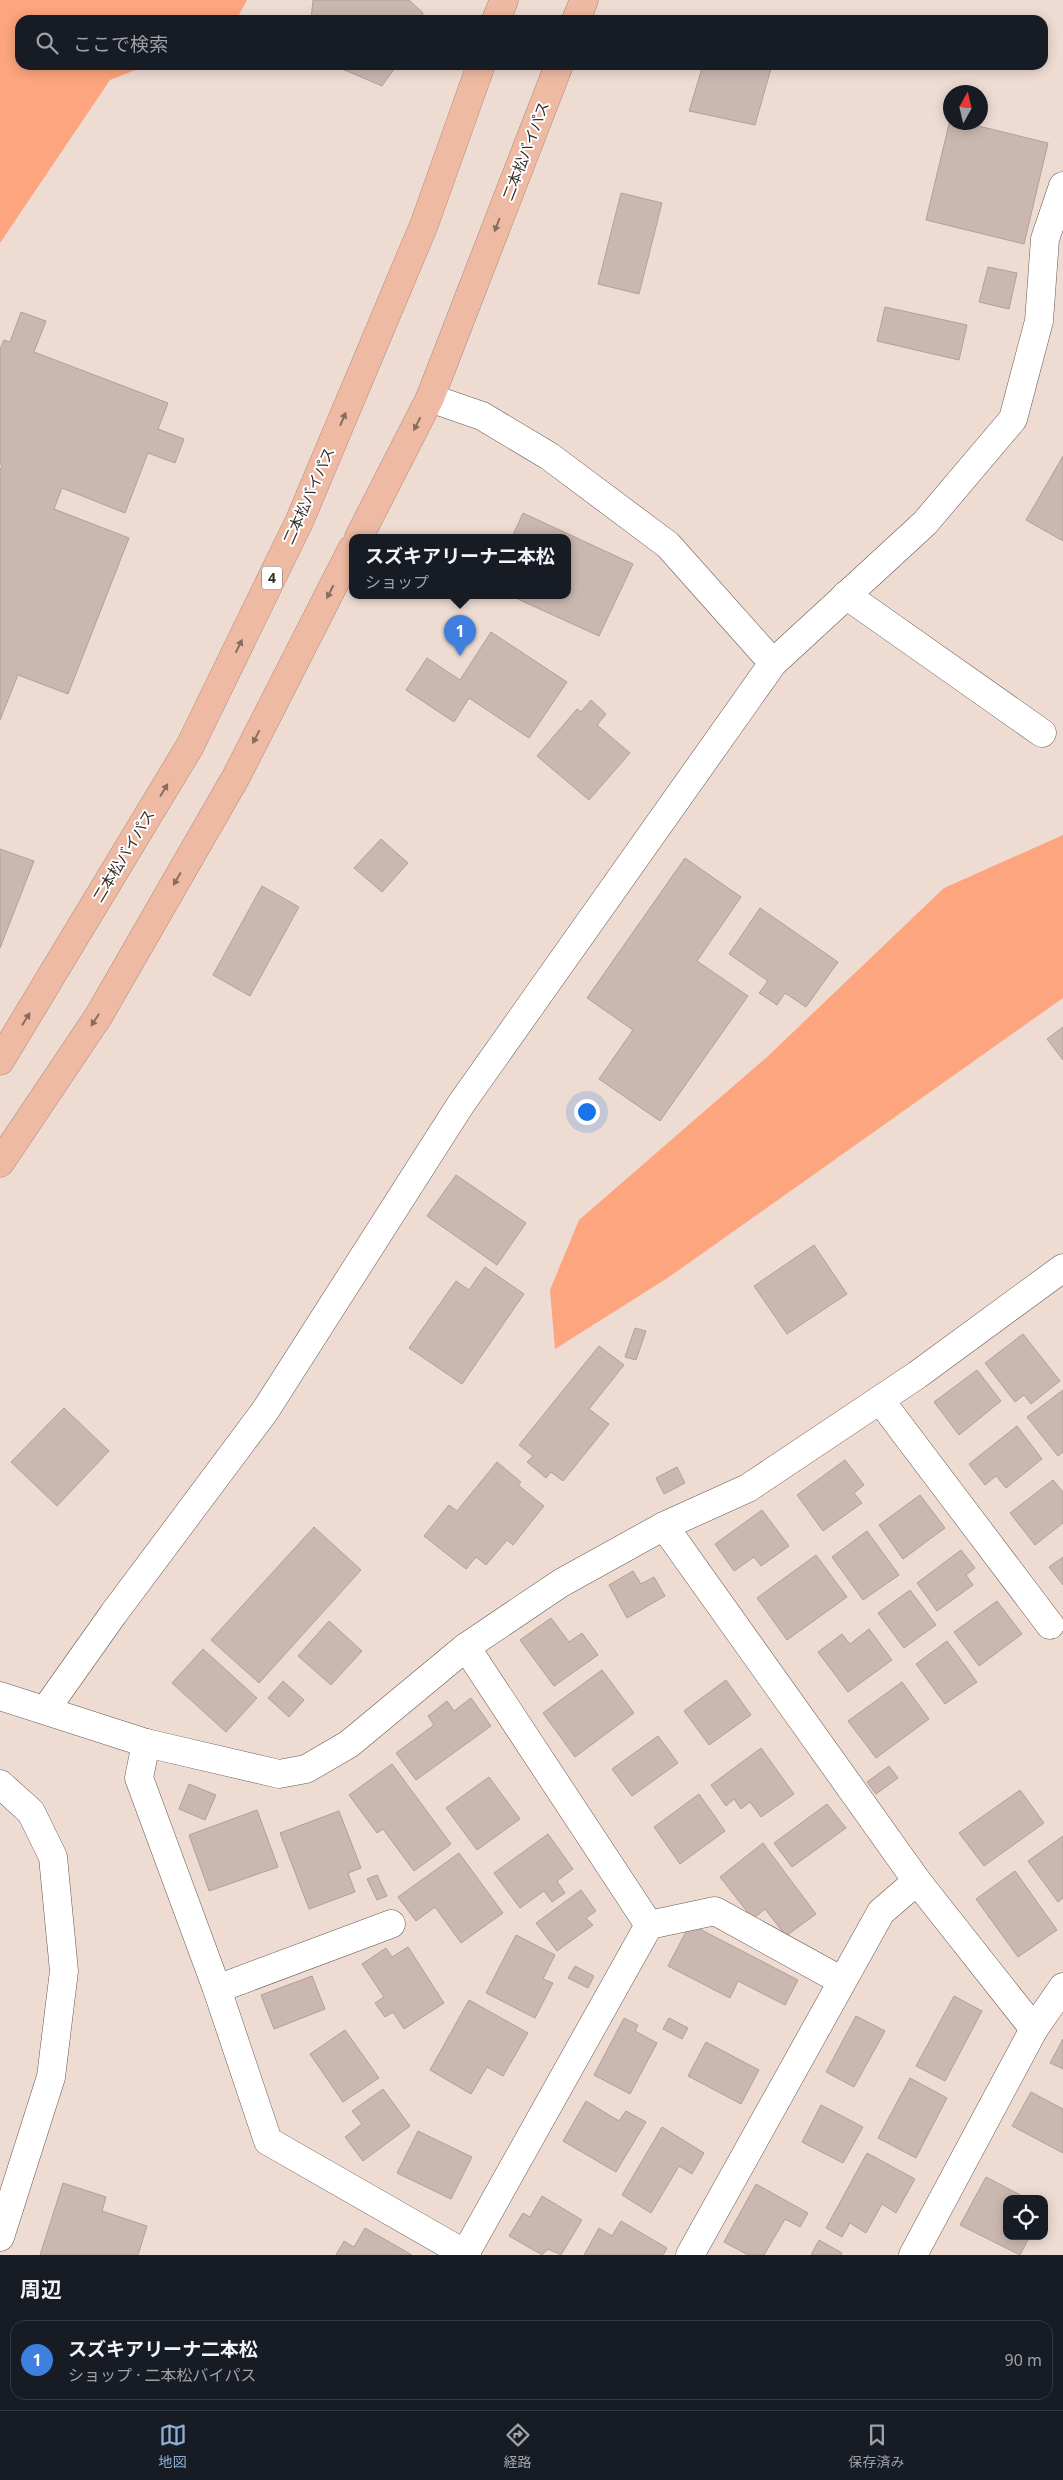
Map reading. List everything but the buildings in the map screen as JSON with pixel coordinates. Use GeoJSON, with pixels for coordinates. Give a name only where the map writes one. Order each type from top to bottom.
{"type":"FeatureCollection","features":[{"type":"Feature","properties":{"kind":"highway"},"geometry":{"type":"LineString","coordinates":[[498,15],[504,0]]}},
{"type":"Feature","properties":{"kind":"highway"},"geometry":{"type":"LineString","coordinates":[[578,15],[584,0]]}},
{"type":"Feature","properties":{"kind":"highway","name":"二本松バイパス"},"geometry":{"type":"LineString","coordinates":[[0,1061],[190,746],[299,522],[424,225],[479,70]]}},
{"type":"Feature","properties":{"kind":"highway","name":"二本松バイパス"},"geometry":{"type":"LineString","coordinates":[[361,534],[430,398],[557,70]]}},
{"type":"Feature","properties":{"kind":"highway"},"geometry":{"type":"LineString","coordinates":[[0,1163],[98,1017],[216,811],[349,555]]}},
{"type":"Feature","properties":{"kind":"street"},"geometry":{"type":"LineString","coordinates":[[46,1709],[114,1613],[265,1411],[461,1104],[773,663],[925,523],[1013,419],[1039,321],[1045,239],[1063,186]]}},
{"type":"Feature","properties":{"kind":"street"},"geometry":{"type":"LineString","coordinates":[[430,398],[482,416],[540,451],[668,545],[773,663]]}},
{"type":"Feature","properties":{"kind":"street"},"geometry":{"type":"LineString","coordinates":[[846,596],[1042,733]]}},
{"type":"Feature","properties":{"kind":"street"},"geometry":{"type":"LineString","coordinates":[[0,1696],[46,1709],[146,1743],[279,1774],[306,1769],[349,1744],[466,1647],[561,1583],[664,1526],[748,1488],[880,1400],[1063,1268]]}},
{"type":"Feature","properties":{"kind":"street"},"geometry":{"type":"LineString","coordinates":[[880,1400],[1050,1625]]}},
{"type":"Feature","properties":{"kind":"street"},"geometry":{"type":"LineString","coordinates":[[664,1526],[917,1881],[1034,2029]]}},
{"type":"Feature","properties":{"kind":"street"},"geometry":{"type":"LineString","coordinates":[[466,1647],[649,1925]]}},
{"type":"Feature","properties":{"kind":"street"},"geometry":{"type":"LineString","coordinates":[[146,1743],[139,1778],[217,1989],[268,2141],[466,2255],[649,1925],[716,1910],[842,1981]]}},
{"type":"Feature","properties":{"kind":"street"},"geometry":{"type":"LineString","coordinates":[[0,1784],[31,1812],[53,1857],[64,1971],[51,2077],[0,2237]]}},
{"type":"Feature","properties":{"kind":"street"},"geometry":{"type":"LineString","coordinates":[[690,2255],[881,1912],[917,1881]]}},
{"type":"Feature","properties":{"kind":"street"},"geometry":{"type":"LineString","coordinates":[[217,1989],[391,1924]]}},
{"type":"Feature","properties":{"kind":"street"},"geometry":{"type":"LineString","coordinates":[[913,2255],[1034,2029],[1063,1987]]}},
{"type":"Feature","properties":{"kind":"shaded area"},"geometry":{"type":"Polygon","coordinates":[[[0,0],[247,0],[239,15],[15,15],[15,70],[135,70],[110,80],[0,243],[0,0]]]}},
{"type":"Feature","properties":{"kind":"shaded area"},"geometry":{"type":"Polygon","coordinates":[[[1063,835],[1063,998],[669,1277],[555,1349],[550,1290],[579,1220],[767,1057],[944,888],[1063,835]]]}},
{"type":"Feature","properties":{"kind":"place","name":"スズキアリーナ二本松"},"geometry":{"type":"Point","coordinates":[460,656]}}]}
